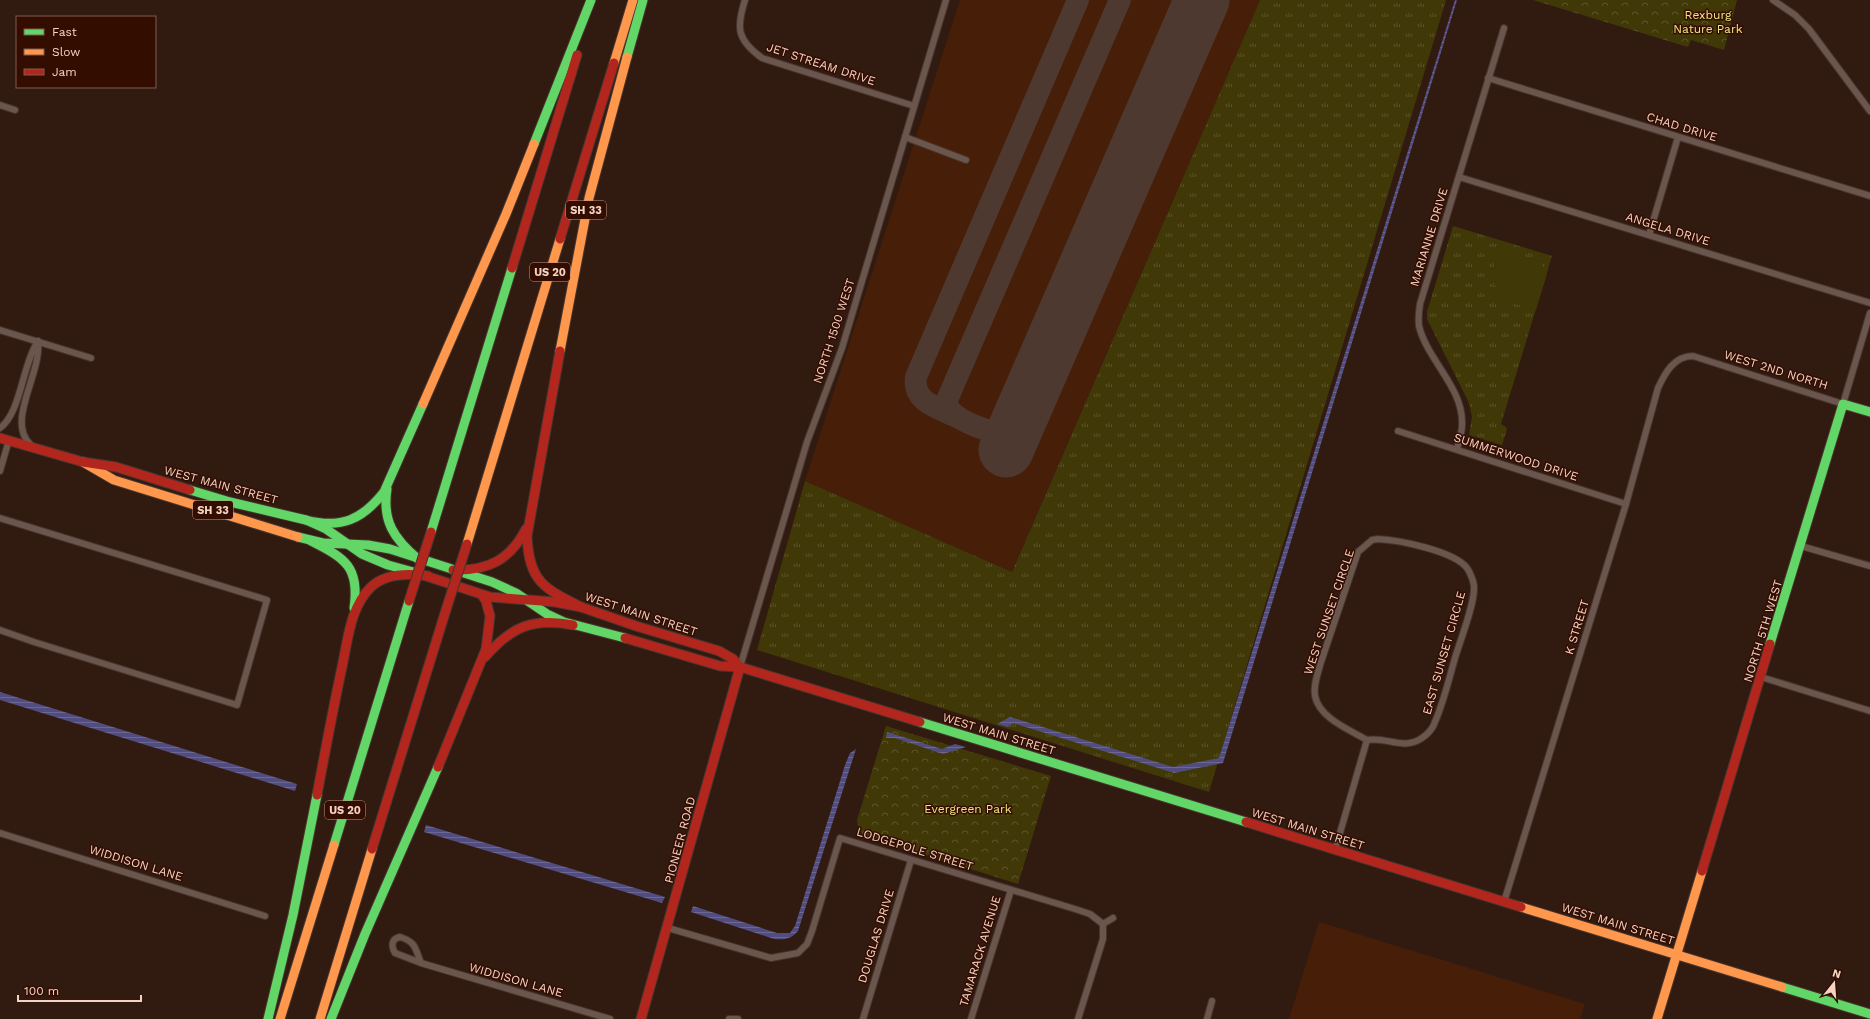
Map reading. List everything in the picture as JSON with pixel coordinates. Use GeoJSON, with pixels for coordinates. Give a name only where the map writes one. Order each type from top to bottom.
{"type":"FeatureCollection","features":[{"type":"Feature","properties":{"kind":"main road","name":"SH 33"},"geometry":{"type":"LineString","coordinates":[[306,520],[329,524],[353,520],[372,507],[388,484],[506,214],[592,0]]}},
{"type":"Feature","properties":{"kind":"main road","name":"US 20"},"geometry":{"type":"LineString","coordinates":[[280,1019],[410,601],[592,0]]}},
{"type":"Feature","properties":{"kind":"main road","name":"US 20"},"geometry":{"type":"LineString","coordinates":[[320,1019],[633,0]]}},
{"type":"Feature","properties":{"kind":"main road","name":"SH 33"},"geometry":{"type":"LineString","coordinates":[[453,570],[476,570],[500,561],[508,556],[517,545],[530,516],[573,277],[589,198],[606,130],[643,0]]}},
{"type":"Feature","properties":{"kind":"main road","name":"WEST 2ND NORTH"},"geometry":{"type":"LineString","coordinates":[[1843,404],[1870,412]]}},
{"type":"Feature","properties":{"kind":"main road","name":"NORTH 5TH WEST"},"geometry":{"type":"LineString","coordinates":[[1657,1019],[1843,404]]}},
{"type":"Feature","properties":{"kind":"main road","name":"WEST MAIN STREET"},"geometry":{"type":"LineString","coordinates":[[0,438],[83,462],[116,467],[230,502],[306,520],[326,529],[362,554],[379,562],[428,576],[482,595],[501,599],[555,602],[580,607],[636,626],[719,651],[733,659],[740,667]]}},
{"type":"Feature","properties":{"kind":"main road","name":"WEST MAIN STREET"},"geometry":{"type":"LineString","coordinates":[[83,462],[114,480],[310,541],[379,546],[492,582],[516,593],[547,614],[573,625],[622,636],[720,666],[740,667],[1870,1014]]}},
{"type":"Feature","properties":{"kind":"main road"},"geometry":{"type":"LineString","coordinates":[[388,484],[386,509],[390,528],[399,543],[418,559]]}},
{"type":"Feature","properties":{"kind":"main road"},"geometry":{"type":"LineString","coordinates":[[530,516],[527,546],[529,563],[534,575],[548,590],[580,607]]}},
{"type":"Feature","properties":{"kind":"main road"},"geometry":{"type":"LineString","coordinates":[[268,1019],[292,922],[356,595],[353,575],[341,557],[310,541]]}},
{"type":"Feature","properties":{"kind":"main road"},"geometry":{"type":"LineString","coordinates":[[349,635],[362,599],[377,582],[390,576],[404,573],[428,576]]}},
{"type":"Feature","properties":{"kind":"main road"},"geometry":{"type":"LineString","coordinates":[[331,1019],[479,667],[487,644],[490,622],[489,606],[482,595]]}},
{"type":"Feature","properties":{"kind":"main road"},"geometry":{"type":"LineString","coordinates":[[479,667],[498,642],[523,625],[544,621],[573,625]]}},
{"type":"Feature","properties":{"kind":"main road","name":"PIONEER ROAD"},"geometry":{"type":"LineString","coordinates":[[641,1019],[668,928],[740,667]]}},
{"type":"Feature","properties":{"kind":"street","name":"JET STREAM DRIVE"},"geometry":{"type":"LineString","coordinates":[[745,0],[739,20],[740,37],[749,49],[762,58],[914,106]]}},
{"type":"Feature","properties":{"kind":"street","name":"NORTH 1500 WEST"},"geometry":{"type":"LineString","coordinates":[[740,667],[805,450],[842,348],[946,0]]}},
{"type":"Feature","properties":{"kind":"street"},"geometry":{"type":"LineString","coordinates":[[1773,0],[1795,15],[1809,29],[1870,111]]}},
{"type":"Feature","properties":{"kind":"street","name":"MARIANNE DRIVE"},"geometry":{"type":"LineString","coordinates":[[1456,449],[1462,425],[1458,402],[1424,339],[1419,326],[1420,304],[1504,28]]}},
{"type":"Feature","properties":{"kind":"street","name":"CHAD DRIVE"},"geometry":{"type":"LineString","coordinates":[[1488,78],[1870,196]]}},
{"type":"Feature","properties":{"kind":"street"},"geometry":{"type":"LineString","coordinates":[[0,105],[15,110]]}},
{"type":"Feature","properties":{"kind":"street"},"geometry":{"type":"LineString","coordinates":[[905,137],[966,160]]}},
{"type":"Feature","properties":{"kind":"street"},"geometry":{"type":"LineString","coordinates":[[1649,235],[1678,137]]}},
{"type":"Feature","properties":{"kind":"street","name":"ANGELA DRIVE"},"geometry":{"type":"LineString","coordinates":[[1459,177],[1870,303]]}},
{"type":"Feature","properties":{"kind":"street","name":"NORTH 5TH WEST"},"geometry":{"type":"LineString","coordinates":[[1843,404],[1870,313]]}},
{"type":"Feature","properties":{"kind":"street"},"geometry":{"type":"LineString","coordinates":[[0,330],[91,358]]}},
{"type":"Feature","properties":{"kind":"street"},"geometry":{"type":"LineString","coordinates":[[0,428],[6,423],[12,412],[30,357],[38,341]]}},
{"type":"Feature","properties":{"kind":"street"},"geometry":{"type":"LineString","coordinates":[[34,448],[23,434],[21,421],[37,365],[38,341]]}},
{"type":"Feature","properties":{"kind":"street","name":"WEST 2ND NORTH"},"geometry":{"type":"LineString","coordinates":[[1676,362],[1688,356],[1693,356],[1843,404]]}},
{"type":"Feature","properties":{"kind":"street","name":"K STREET"},"geometry":{"type":"LineString","coordinates":[[1504,902],[1626,504],[1658,388],[1664,374],[1676,362]]}},
{"type":"Feature","properties":{"kind":"street","name":"SUMMERWOOD DRIVE"},"geometry":{"type":"LineString","coordinates":[[1398,431],[1626,504]]}},
{"type":"Feature","properties":{"kind":"street"},"geometry":{"type":"LineString","coordinates":[[0,471],[10,440]]}},
{"type":"Feature","properties":{"kind":"street"},"geometry":{"type":"LineString","coordinates":[[0,518],[267,600],[237,705],[0,630]]}},
{"type":"Feature","properties":{"kind":"street","name":"WEST SUNSET CIRCLE"},"geometry":{"type":"LineString","coordinates":[[1367,740],[1335,721],[1321,710],[1315,696],[1316,680],[1358,552],[1372,540],[1378,539],[1417,545]]}},
{"type":"Feature","properties":{"kind":"street","name":"EAST SUNSET CIRCLE"},"geometry":{"type":"LineString","coordinates":[[1367,740],[1373,739],[1409,744],[1424,737],[1430,731],[1435,722],[1473,596],[1474,586],[1467,568],[1447,555],[1417,545]]}},
{"type":"Feature","properties":{"kind":"street"},"geometry":{"type":"LineString","coordinates":[[1801,546],[1870,566]]}},
{"type":"Feature","properties":{"kind":"street"},"geometry":{"type":"LineString","coordinates":[[1761,678],[1870,711]]}},
{"type":"Feature","properties":{"kind":"street"},"geometry":{"type":"LineString","coordinates":[[1335,850],[1367,740]]}},
{"type":"Feature","properties":{"kind":"street","name":"WIDDISON LANE"},"geometry":{"type":"LineString","coordinates":[[0,833],[265,916]]}},
{"type":"Feature","properties":{"kind":"street","name":"LODGEPOLE STREET"},"geometry":{"type":"LineString","coordinates":[[668,928],[771,958],[798,953],[807,944],[812,931],[840,838],[1090,914],[1103,924]]}},
{"type":"Feature","properties":{"kind":"street","name":"DOUGLAS DRIVE"},"geometry":{"type":"LineString","coordinates":[[863,1019],[910,860]]}},
{"type":"Feature","properties":{"kind":"street","name":"TAMARACK AVENUE"},"geometry":{"type":"LineString","coordinates":[[971,1019],[1011,890]]}},
{"type":"Feature","properties":{"kind":"street"},"geometry":{"type":"LineString","coordinates":[[1078,1019],[1103,939],[1103,924],[1113,918]]}},
{"type":"Feature","properties":{"kind":"street","name":"WIDDISON LANE"},"geometry":{"type":"LineString","coordinates":[[421,963],[413,943],[410,940],[400,937],[396,938],[392,947],[395,953],[421,963],[608,1018]]}},
{"type":"Feature","properties":{"kind":"street"},"geometry":{"type":"LineString","coordinates":[[1207,1019],[1212,1001]]}},
{"type":"Feature","properties":{"kind":"street"},"geometry":{"type":"LineString","coordinates":[[729,1019],[738,1019]]}},
{"type":"Feature","properties":{"kind":"shaded area"},"geometry":{"type":"Polygon","coordinates":[[[960,0],[1260,0],[1012,572],[805,481],[960,0]]]}},
{"type":"Feature","properties":{"kind":"shaded area"},"geometry":{"type":"Polygon","coordinates":[[[1455,0],[1457,0],[1223,763],[1174,773],[1013,723],[1008,727],[997,724],[1010,717],[1173,767],[1219,758],[1455,0]]]}},
{"type":"Feature","properties":{"kind":"shaded area"},"geometry":{"type":"Polygon","coordinates":[[[0,692],[297,784],[295,791],[0,700],[0,692]]]}},
{"type":"Feature","properties":{"kind":"shaded area"},"geometry":{"type":"Polygon","coordinates":[[[887,732],[942,749],[955,744],[966,747],[943,754],[895,738],[886,738],[887,732]]]}},
{"type":"Feature","properties":{"kind":"shaded area"},"geometry":{"type":"Polygon","coordinates":[[[856,749],[798,931],[793,936],[774,939],[691,912],[693,906],[777,933],[790,933],[795,926],[845,765],[850,753],[856,749]]]}},
{"type":"Feature","properties":{"kind":"shaded area"},"geometry":{"type":"Polygon","coordinates":[[[426,825],[665,897],[662,903],[424,832],[426,825]]]}},
{"type":"Feature","properties":{"kind":"shaded area"},"geometry":{"type":"Polygon","coordinates":[[[1319,922],[1585,1004],[1580,1019],[1289,1019],[1319,922]]]}},
{"type":"Feature","properties":{"kind":"green space"},"geometry":{"type":"Polygon","coordinates":[[[1260,0],[1446,0],[1209,792],[757,650],[805,481],[1012,572],[1260,0]]]}},
{"type":"Feature","properties":{"kind":"green space","name":"Rexburg Nature Park"},"geometry":{"type":"Polygon","coordinates":[[[1533,0],[1737,0],[1724,50],[1691,40],[1688,47],[1533,0]]]}},
{"type":"Feature","properties":{"kind":"green space"},"geometry":{"type":"Polygon","coordinates":[[[1453,226],[1552,256],[1501,424],[1507,429],[1502,445],[1469,435],[1472,417],[1469,403],[1427,319],[1427,312],[1453,226]]]}},
{"type":"Feature","properties":{"kind":"green space"},"geometry":{"type":"Polygon","coordinates":[[[1499,249],[1540,262],[1547,274],[1536,310],[1502,300],[1491,276],[1499,249]]]}},
{"type":"Feature","properties":{"kind":"green space","name":"Evergreen Park"},"geometry":{"type":"Polygon","coordinates":[[[886,726],[1051,776],[1018,884],[863,835],[859,829],[857,820],[886,726]]]}},
{"type":"Feature","properties":{"kind":"taxiway"},"geometry":{"type":"LineString","coordinates":[[957,417],[935,407],[922,398],[918,393],[916,377],[1078,0]]}},
{"type":"Feature","properties":{"kind":"taxiway"},"geometry":{"type":"LineString","coordinates":[[1019,420],[1008,427],[996,431],[982,428],[966,422],[958,417],[948,406],[947,400],[1120,0]]}},
{"type":"Feature","properties":{"kind":"runway"},"geometry":{"type":"LineString","coordinates":[[1006,450],[1202,0]]}},
{"type":"Feature","properties":{"kind":"traffic: fast"},"geometry":{"type":"LineString","coordinates":[[534,144],[591,0]]}},
{"type":"Feature","properties":{"kind":"traffic: fast"},"geometry":{"type":"LineString","coordinates":[[627,57],[643,0]]}},
{"type":"Feature","properties":{"kind":"traffic: fast"},"geometry":{"type":"LineString","coordinates":[[431,532],[512,268]]}},
{"type":"Feature","properties":{"kind":"traffic: fast"},"geometry":{"type":"LineString","coordinates":[[306,520],[318,523],[350,520],[359,516],[376,502],[384,492],[423,404]]}},
{"type":"Feature","properties":{"kind":"traffic: fast"},"geometry":{"type":"LineString","coordinates":[[1770,644],[1843,404],[1870,412]]}},
{"type":"Feature","properties":{"kind":"traffic: fast"},"geometry":{"type":"LineString","coordinates":[[387,489],[386,511],[388,520],[402,544],[418,559]]}},
{"type":"Feature","properties":{"kind":"traffic: fast"},"geometry":{"type":"LineString","coordinates":[[190,490],[230,502],[306,520],[326,529],[362,554],[388,565],[417,573]]}},
{"type":"Feature","properties":{"kind":"traffic: fast"},"geometry":{"type":"LineString","coordinates":[[298,537],[323,543],[368,545],[390,549],[492,582],[516,593],[547,614],[564,622],[625,638]]}},
{"type":"Feature","properties":{"kind":"traffic: fast"},"geometry":{"type":"LineString","coordinates":[[311,541],[333,553],[348,566],[355,583],[354,608]]}},
{"type":"Feature","properties":{"kind":"traffic: fast"},"geometry":{"type":"LineString","coordinates":[[334,845],[409,601]]}},
{"type":"Feature","properties":{"kind":"traffic: fast"},"geometry":{"type":"LineString","coordinates":[[920,722],[1246,822]]}},
{"type":"Feature","properties":{"kind":"traffic: fast"},"geometry":{"type":"LineString","coordinates":[[331,1019],[365,934],[438,767]]}},
{"type":"Feature","properties":{"kind":"traffic: fast"},"geometry":{"type":"LineString","coordinates":[[268,1019],[293,915],[317,795]]}},
{"type":"Feature","properties":{"kind":"traffic: fast"},"geometry":{"type":"LineString","coordinates":[[1782,987],[1870,1014]]}},
{"type":"Feature","properties":{"kind":"traffic: slow"},"geometry":{"type":"LineString","coordinates":[[614,63],[633,0]]}},
{"type":"Feature","properties":{"kind":"traffic: slow"},"geometry":{"type":"LineString","coordinates":[[560,351],[589,198],[627,57]]}},
{"type":"Feature","properties":{"kind":"traffic: slow"},"geometry":{"type":"LineString","coordinates":[[423,404],[506,214],[534,144]]}},
{"type":"Feature","properties":{"kind":"traffic: slow"},"geometry":{"type":"LineString","coordinates":[[467,544],[560,239]]}},
{"type":"Feature","properties":{"kind":"traffic: slow"},"geometry":{"type":"LineString","coordinates":[[83,462],[114,480],[298,537]]}},
{"type":"Feature","properties":{"kind":"traffic: slow"},"geometry":{"type":"LineString","coordinates":[[280,1019],[334,845]]}},
{"type":"Feature","properties":{"kind":"traffic: slow"},"geometry":{"type":"LineString","coordinates":[[320,1019],[372,849]]}},
{"type":"Feature","properties":{"kind":"traffic: slow"},"geometry":{"type":"LineString","coordinates":[[1657,1019],[1702,871]]}},
{"type":"Feature","properties":{"kind":"traffic: slow"},"geometry":{"type":"LineString","coordinates":[[1521,907],[1782,987]]}},
{"type":"Feature","properties":{"kind":"traffic: jam"},"geometry":{"type":"LineString","coordinates":[[512,268],[577,55]]}},
{"type":"Feature","properties":{"kind":"traffic: jam"},"geometry":{"type":"LineString","coordinates":[[560,239],[614,63]]}},
{"type":"Feature","properties":{"kind":"traffic: jam"},"geometry":{"type":"LineString","coordinates":[[560,351],[527,536],[528,551],[531,563],[540,581],[557,594],[581,607]]}},
{"type":"Feature","properties":{"kind":"traffic: jam"},"geometry":{"type":"LineString","coordinates":[[0,438],[83,462],[116,467],[190,490]]}},
{"type":"Feature","properties":{"kind":"traffic: jam"},"geometry":{"type":"LineString","coordinates":[[453,570],[466,570],[487,566],[497,562],[513,549],[526,529]]}},
{"type":"Feature","properties":{"kind":"traffic: jam"},"geometry":{"type":"LineString","coordinates":[[409,601],[431,532]]}},
{"type":"Feature","properties":{"kind":"traffic: jam"},"geometry":{"type":"LineString","coordinates":[[445,613],[467,544]]}},
{"type":"Feature","properties":{"kind":"traffic: jam"},"geometry":{"type":"LineString","coordinates":[[417,573],[490,597],[555,602],[581,607],[636,626],[719,651],[733,659],[740,667]]}},
{"type":"Feature","properties":{"kind":"traffic: jam"},"geometry":{"type":"LineString","coordinates":[[317,795],[348,635],[358,604],[371,587],[383,579],[405,574],[428,576]]}},
{"type":"Feature","properties":{"kind":"traffic: jam"},"geometry":{"type":"LineString","coordinates":[[438,767],[486,649],[490,616],[486,601],[482,595]]}},
{"type":"Feature","properties":{"kind":"traffic: jam"},"geometry":{"type":"LineString","coordinates":[[372,849],[445,613]]}},
{"type":"Feature","properties":{"kind":"traffic: jam"},"geometry":{"type":"LineString","coordinates":[[485,657],[504,638],[524,627],[546,622],[573,625]]}},
{"type":"Feature","properties":{"kind":"traffic: jam"},"geometry":{"type":"LineString","coordinates":[[625,638],[720,666],[740,667],[920,722]]}},
{"type":"Feature","properties":{"kind":"traffic: jam"},"geometry":{"type":"LineString","coordinates":[[1702,871],[1770,644]]}},
{"type":"Feature","properties":{"kind":"traffic: jam"},"geometry":{"type":"LineString","coordinates":[[641,1019],[740,667]]}},
{"type":"Feature","properties":{"kind":"traffic: jam"},"geometry":{"type":"LineString","coordinates":[[1246,822],[1521,907]]}}]}
